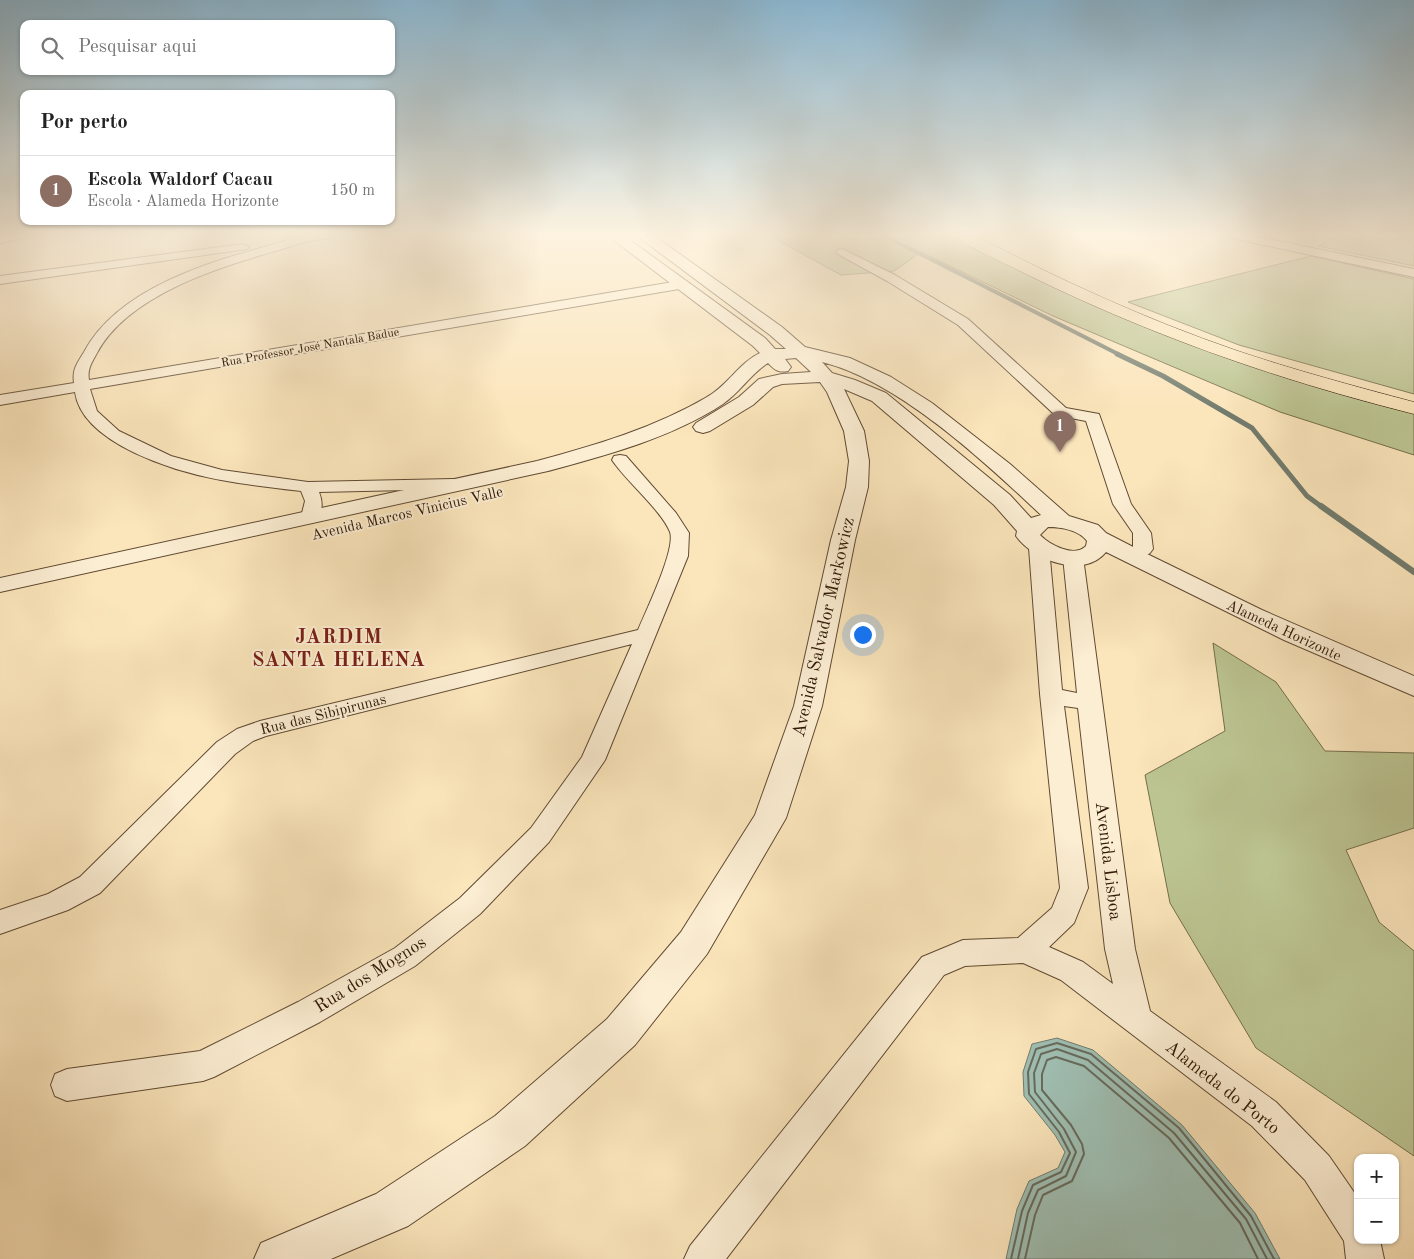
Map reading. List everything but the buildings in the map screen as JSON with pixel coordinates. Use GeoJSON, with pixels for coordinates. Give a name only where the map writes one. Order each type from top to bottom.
{"type":"FeatureCollection","features":[{"type":"Feature","properties":{"kind":"main road"},"geometry":{"type":"LineString","coordinates":[[1080,294],[1170,332],[1262,363],[1414,408]]}},
{"type":"Feature","properties":{"kind":"main road"},"geometry":{"type":"LineString","coordinates":[[1090,294],[1234,348],[1414,401]]}},
{"type":"Feature","properties":{"kind":"street"},"geometry":{"type":"LineString","coordinates":[[155,294],[111,323],[83,364],[80,383],[84,399],[90,412],[113,434],[165,460],[221,475],[308,487],[375,488],[456,484]]}},
{"type":"Feature","properties":{"kind":"street","name":"Rua Professor José Nantala Badue"},"geometry":{"type":"LineString","coordinates":[[0,400],[80,383],[607,294]]}},
{"type":"Feature","properties":{"kind":"street"},"geometry":{"type":"LineString","coordinates":[[693,294],[748,334],[763,359],[778,364],[848,418]]}},
{"type":"Feature","properties":{"kind":"street","name":"Avenida Salvador Markowicz"},"geometry":{"type":"LineString","coordinates":[[277,1259],[392,1210],[510,1131],[621,1032],[694,943],[770,818],[808,706],[843,540],[857,487],[859,461],[857,445],[836,391],[801,352],[776,331],[723,294]]}},
{"type":"Feature","properties":{"kind":"street"},"geometry":{"type":"LineString","coordinates":[[699,1258],[932,966],[963,953],[1025,950],[1064,915],[1074,888],[1034,539],[1040,522],[1060,520],[1081,526],[1089,552],[1131,556],[1143,549],[1142,533],[1122,504],[1092,416],[1061,412],[963,322],[917,294]]}},
{"type":"Feature","properties":{"kind":"street"},"geometry":{"type":"LineString","coordinates":[[707,304],[722,306],[732,300]]}},
{"type":"Feature","properties":{"kind":"street"},"geometry":{"type":"LineString","coordinates":[[763,359],[784,352],[801,352],[850,364],[886,381],[959,432],[1060,520]]}},
{"type":"Feature","properties":{"kind":"street","name":"Avenida Marcos Vinicius Valle"},"geometry":{"type":"LineString","coordinates":[[0,585],[456,484],[546,474],[682,418],[718,399],[763,359]]}},
{"type":"Feature","properties":{"kind":"street"},"geometry":{"type":"LineString","coordinates":[[824,377],[848,384],[879,397],[1002,500],[1034,539]]}},
{"type":"Feature","properties":{"kind":"street","name":"Avenida Marcos Vinicius Valle"},"geometry":{"type":"LineString","coordinates":[[0,604],[546,474],[620,460],[705,426],[746,401],[766,383],[796,378],[824,377]]}},
{"type":"Feature","properties":{"kind":"street","name":"Rua Professor José Nantala Badue"},"geometry":{"type":"LineString","coordinates":[[0,392],[80,383]]}},
{"type":"Feature","properties":{"kind":"street","name":"Rua dos Mognos"},"geometry":{"type":"LineString","coordinates":[[67,1085],[203,1066],[309,1012],[405,957],[470,906],[540,835],[593,760],[678,556],[680,533],[670,517],[620,460]]}},
{"type":"Feature","properties":{"kind":"street"},"geometry":{"type":"LineString","coordinates":[[308,487],[314,501],[310,517]]}},
{"type":"Feature","properties":{"kind":"street","name":"Alameda Horizonte"},"geometry":{"type":"LineString","coordinates":[[1034,539],[1049,553],[1089,552],[1156,569]]}},
{"type":"Feature","properties":{"kind":"street","name":"Avenida Lisboa"},"geometry":{"type":"LineString","coordinates":[[1089,552],[1089,700],[1120,949],[1137,1020]]}},
{"type":"Feature","properties":{"kind":"street","name":"Alameda Horizonte"},"geometry":{"type":"LineString","coordinates":[[1131,556],[1340,656],[1414,687]]}},
{"type":"Feature","properties":{"kind":"street","name":"Rua das Sibipirunas"},"geometry":{"type":"LineString","coordinates":[[0,922],[61,901],[75,895],[90,885],[226,748],[245,735],[260,729],[647,634]]}},
{"type":"Feature","properties":{"kind":"street"},"geometry":{"type":"LineString","coordinates":[[1051,694],[1064,699],[1089,700]]}},
{"type":"Feature","properties":{"kind":"street","name":"Alameda do Porto"},"geometry":{"type":"LineString","coordinates":[[1025,950],[1072,971],[1264,1114],[1317,1168],[1354,1224]]}},
{"type":"Feature","properties":{"kind":"street"},"geometry":{"type":"LineString","coordinates":[[1363,1244],[1365,1259]]}},
{"type":"Feature","properties":{"kind":"green space"},"geometry":{"type":"Polygon","coordinates":[[[1007,294],[1077,294],[1172,335],[1414,411],[1414,455],[1280,412],[1053,316],[1007,294]]]}},
{"type":"Feature","properties":{"kind":"green space"},"geometry":{"type":"Polygon","coordinates":[[[1161,294],[1414,294],[1414,394],[1239,345],[1128,302],[1161,294]]]}},
{"type":"Feature","properties":{"kind":"green space"},"geometry":{"type":"Polygon","coordinates":[[[1213,643],[1276,682],[1325,751],[1414,753],[1414,828],[1346,850],[1379,922],[1414,951],[1414,1156],[1256,1048],[1170,903],[1145,775],[1225,731],[1213,643]]]}},
{"type":"Feature","properties":{"kind":"water"},"geometry":{"type":"Polygon","coordinates":[[[1057,1038],[1093,1050],[1182,1125],[1255,1213],[1280,1259],[1006,1259],[1017,1209],[1029,1181],[1058,1168],[1065,1152],[1055,1135],[1024,1096],[1023,1072],[1032,1044],[1057,1038]]]}},
{"type":"Feature","properties":{"kind":"waterway"},"geometry":{"type":"LineString","coordinates":[[999,294],[1120,355]]}},
{"type":"Feature","properties":{"kind":"waterway"},"geometry":{"type":"LineString","coordinates":[[1117,354],[1163,376],[1252,428],[1307,496],[1322,507]]}},
{"type":"Feature","properties":{"kind":"waterway"},"geometry":{"type":"LineString","coordinates":[[1321,506],[1414,572]]}},
{"type":"Feature","properties":{"kind":"place","name":"Escola Waldorf Cacau"},"geometry":{"type":"Point","coordinates":[1060,452]}},
{"type":"Feature","properties":{"kind":"district","name":"JARDIM SANTA HELENA"},"geometry":{"type":"Point","coordinates":[339,648]}}]}
